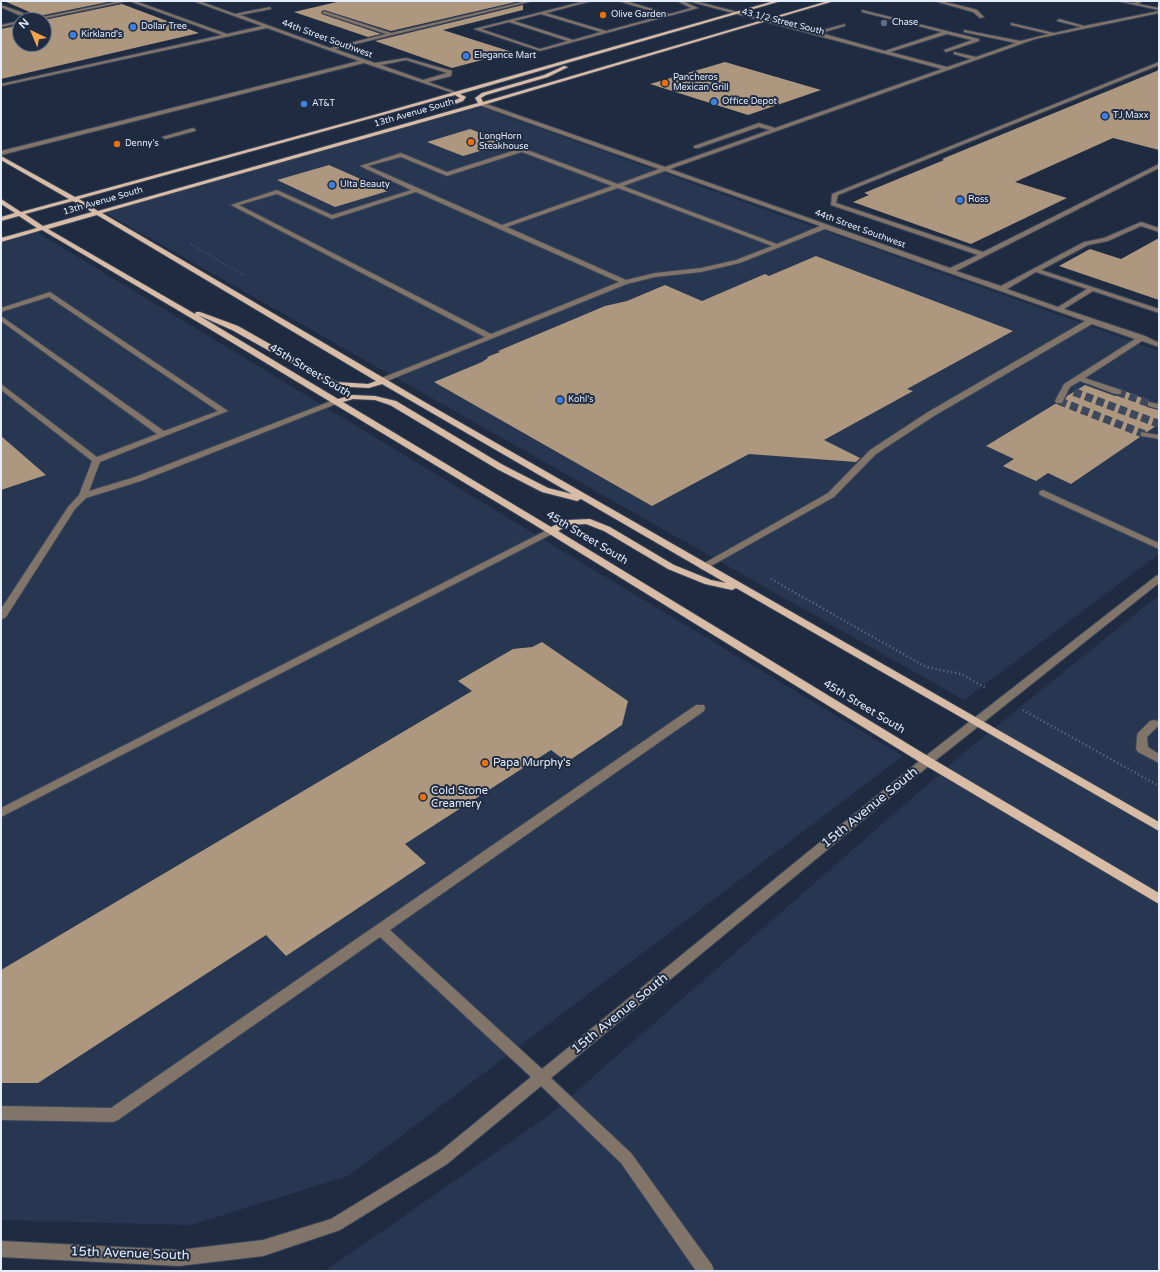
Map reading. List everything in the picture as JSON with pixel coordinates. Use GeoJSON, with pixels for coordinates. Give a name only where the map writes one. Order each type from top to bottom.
{"type":"FeatureCollection","features":[{"type":"Feature","properties":{"kind":"main road","name":"13th Avenue South"},"geometry":{"type":"LineString","coordinates":[[1,219],[778,1]]}},
{"type":"Feature","properties":{"kind":"main road","name":"13th Avenue South"},"geometry":{"type":"LineString","coordinates":[[1,240],[481,104],[832,1]]}},
{"type":"Feature","properties":{"kind":"main road"},"geometry":{"type":"LineString","coordinates":[[481,104],[478,98],[484,94],[546,76],[599,52]]}},
{"type":"Feature","properties":{"kind":"main road"},"geometry":{"type":"LineString","coordinates":[[433,110],[461,100],[462,97],[454,93]]}},
{"type":"Feature","properties":{"kind":"main road"},"geometry":{"type":"LineString","coordinates":[[309,152],[366,130]]}},
{"type":"Feature","properties":{"kind":"main road"},"geometry":{"type":"LineString","coordinates":[[1,158],[74,199],[587,500],[1159,827]]}},
{"type":"Feature","properties":{"kind":"main road","name":"45th Street South"},"geometry":{"type":"LineString","coordinates":[[1,201],[42,228],[337,402],[551,531],[927,762],[1159,899]]}},
{"type":"Feature","properties":{"kind":"main road"},"geometry":{"type":"LineString","coordinates":[[163,299],[235,328],[335,384],[369,386],[382,381]]}},
{"type":"Feature","properties":{"kind":"main road"},"geometry":{"type":"LineString","coordinates":[[337,402],[352,397],[375,398],[393,403],[500,467],[545,490],[587,500]]}},
{"type":"Feature","properties":{"kind":"main road"},"geometry":{"type":"LineString","coordinates":[[551,531],[568,523],[587,521],[606,529],[671,567],[708,582],[742,589]]}},
{"type":"Feature","properties":{"kind":"street"},"geometry":{"type":"LineString","coordinates":[[52,16],[126,1]]}},
{"type":"Feature","properties":{"kind":"street"},"geometry":{"type":"LineString","coordinates":[[131,1],[226,36]]}},
{"type":"Feature","properties":{"kind":"street","name":"44th Street Southwest"},"geometry":{"type":"LineString","coordinates":[[195,1],[454,93]]}},
{"type":"Feature","properties":{"kind":"street"},"geometry":{"type":"LineString","coordinates":[[330,49],[531,1]]}},
{"type":"Feature","properties":{"kind":"street"},"geometry":{"type":"LineString","coordinates":[[590,1],[476,30],[540,50],[695,8]]}},
{"type":"Feature","properties":{"kind":"street"},"geometry":{"type":"LineString","coordinates":[[620,1],[671,15]]}},
{"type":"Feature","properties":{"kind":"street","name":"43 1/2 Street South"},"geometry":{"type":"LineString","coordinates":[[679,1],[695,8],[767,26]]}},
{"type":"Feature","properties":{"kind":"street","name":"43 1/2 Street South"},"geometry":{"type":"LineString","coordinates":[[690,1],[817,33],[861,47],[947,69]]}},
{"type":"Feature","properties":{"kind":"street"},"geometry":{"type":"LineString","coordinates":[[936,1],[969,8],[982,17]]}},
{"type":"Feature","properties":{"kind":"street"},"geometry":{"type":"LineString","coordinates":[[1119,1],[1159,10]]}},
{"type":"Feature","properties":{"kind":"street"},"geometry":{"type":"LineString","coordinates":[[1120,8],[1141,1]]}},
{"type":"Feature","properties":{"kind":"street"},"geometry":{"type":"LineString","coordinates":[[1,6],[16,12]]}},
{"type":"Feature","properties":{"kind":"street"},"geometry":{"type":"LineString","coordinates":[[235,16],[270,8]]}},
{"type":"Feature","properties":{"kind":"street"},"geometry":{"type":"LineString","coordinates":[[502,227],[1022,43],[1054,34],[1159,10]]}},
{"type":"Feature","properties":{"kind":"street"},"geometry":{"type":"LineString","coordinates":[[864,11],[949,30],[1022,43]]}},
{"type":"Feature","properties":{"kind":"street"},"geometry":{"type":"LineString","coordinates":[[324,12],[390,34]]}},
{"type":"Feature","properties":{"kind":"street"},"geometry":{"type":"LineString","coordinates":[[541,13],[606,32]]}},
{"type":"Feature","properties":{"kind":"street"},"geometry":{"type":"LineString","coordinates":[[1059,20],[1086,27]]}},
{"type":"Feature","properties":{"kind":"street"},"geometry":{"type":"LineString","coordinates":[[509,21],[573,41]]}},
{"type":"Feature","properties":{"kind":"street"},"geometry":{"type":"LineString","coordinates":[[1,26],[12,24]]}},
{"type":"Feature","properties":{"kind":"street"},"geometry":{"type":"LineString","coordinates":[[1013,24],[1054,34]]}},
{"type":"Feature","properties":{"kind":"street"},"geometry":{"type":"LineString","coordinates":[[817,33],[844,25]]}},
{"type":"Feature","properties":{"kind":"street"},"geometry":{"type":"LineString","coordinates":[[1,85],[266,27]]}},
{"type":"Feature","properties":{"kind":"street","name":"43 1/2 Street South"},"geometry":{"type":"LineString","coordinates":[[780,30],[824,41],[861,47]]}},
{"type":"Feature","properties":{"kind":"street"},"geometry":{"type":"LineString","coordinates":[[883,53],[949,30],[978,40],[946,51]]}},
{"type":"Feature","properties":{"kind":"street"},"geometry":{"type":"LineString","coordinates":[[956,53],[978,59]]}},
{"type":"Feature","properties":{"kind":"street"},"geometry":{"type":"LineString","coordinates":[[375,65],[406,58],[450,72],[449,74],[422,82]]}},
{"type":"Feature","properties":{"kind":"street"},"geometry":{"type":"LineString","coordinates":[[1,153],[364,61]]}},
{"type":"Feature","properties":{"kind":"street"},"geometry":{"type":"LineString","coordinates":[[982,254],[833,204],[835,194],[1159,63]]}},
{"type":"Feature","properties":{"kind":"street","name":"44th Street Southwest"},"geometry":{"type":"LineString","coordinates":[[481,104],[1159,345]]}},
{"type":"Feature","properties":{"kind":"street"},"geometry":{"type":"LineString","coordinates":[[712,152],[696,147],[759,126],[775,130]]}},
{"type":"Feature","properties":{"kind":"street"},"geometry":{"type":"LineString","coordinates":[[165,137],[193,130]]}},
{"type":"Feature","properties":{"kind":"street"},"geometry":{"type":"LineString","coordinates":[[625,282],[363,166],[401,155],[447,174],[522,150],[778,246]]}},
{"type":"Feature","properties":{"kind":"street"},"geometry":{"type":"LineString","coordinates":[[950,270],[1159,166]]}},
{"type":"Feature","properties":{"kind":"street"},"geometry":{"type":"LineString","coordinates":[[416,190],[332,217],[277,192],[234,205],[491,337]]}},
{"type":"Feature","properties":{"kind":"street"},"geometry":{"type":"LineString","coordinates":[[1001,289],[1086,243],[1106,240],[1141,224],[1159,230]]}},
{"type":"Feature","properties":{"kind":"street"},"geometry":{"type":"LineString","coordinates":[[382,381],[625,282],[655,274],[726,266],[826,226]]}},
{"type":"Feature","properties":{"kind":"street"},"geometry":{"type":"LineString","coordinates":[[1035,270],[1159,311]]}},
{"type":"Feature","properties":{"kind":"street"},"geometry":{"type":"LineString","coordinates":[[1059,309],[1092,289]]}},
{"type":"Feature","properties":{"kind":"street"},"geometry":{"type":"LineString","coordinates":[[1,310],[50,294],[224,411],[96,460]]}},
{"type":"Feature","properties":{"kind":"street"},"geometry":{"type":"LineString","coordinates":[[1,318],[162,434]]}},
{"type":"Feature","properties":{"kind":"street"},"geometry":{"type":"LineString","coordinates":[[704,567],[831,495],[873,452],[931,414],[1091,320]]}},
{"type":"Feature","properties":{"kind":"street"},"geometry":{"type":"LineString","coordinates":[[1059,401],[1067,386],[1142,338]]}},
{"type":"Feature","properties":{"kind":"street"},"geometry":{"type":"LineString","coordinates":[[1079,378],[1118,392]]}},
{"type":"Feature","properties":{"kind":"street"},"geometry":{"type":"LineString","coordinates":[[1,386],[96,460]]}},
{"type":"Feature","properties":{"kind":"street"},"geometry":{"type":"LineString","coordinates":[[1067,386],[1074,392]]}},
{"type":"Feature","properties":{"kind":"street"},"geometry":{"type":"LineString","coordinates":[[1,616],[72,507],[84,496],[138,479],[337,402]]}},
{"type":"Feature","properties":{"kind":"street"},"geometry":{"type":"LineString","coordinates":[[1144,434],[1159,437]]}},
{"type":"Feature","properties":{"kind":"street"},"geometry":{"type":"LineString","coordinates":[[84,496],[96,460]]}},
{"type":"Feature","properties":{"kind":"street"},"geometry":{"type":"LineString","coordinates":[[1043,493],[1159,546]]}},
{"type":"Feature","properties":{"kind":"street"},"geometry":{"type":"LineString","coordinates":[[1,813],[551,531]]}},
{"type":"Feature","properties":{"kind":"street","name":"15th Avenue South"},"geometry":{"type":"LineString","coordinates":[[1,1249],[179,1258],[263,1248],[335,1224],[442,1159],[927,762],[1159,578]]}},
{"type":"Feature","properties":{"kind":"street"},"geometry":{"type":"LineString","coordinates":[[1,1113],[113,1115],[700,708]]}},
{"type":"Feature","properties":{"kind":"street"},"geometry":{"type":"LineString","coordinates":[[1154,724],[1142,736],[1142,748],[1159,759]]}},
{"type":"Feature","properties":{"kind":"street"},"geometry":{"type":"LineString","coordinates":[[380,930],[542,1078],[626,1158],[706,1271]]}},
{"type":"Feature","properties":{"kind":"path"},"geometry":{"type":"LineString","coordinates":[[1056,728],[1159,786]]}},
{"type":"Feature","properties":{"kind":"shaded area"},"geometry":{"type":"Polygon","coordinates":[[[480,107],[1159,351],[1159,554],[964,700],[104,212],[480,107]]]}},
{"type":"Feature","properties":{"kind":"shaded area"},"geometry":{"type":"Polygon","coordinates":[[[37,232],[903,756],[348,1176],[191,1225],[1,1220],[1,243],[37,232]]]}},
{"type":"Feature","properties":{"kind":"shaded area"},"geometry":{"type":"Polygon","coordinates":[[[1159,595],[1159,1271],[325,1271],[548,1116],[967,750],[1159,595]]]}},
{"type":"Feature","properties":{"kind":"building"},"geometry":{"type":"Polygon","coordinates":[[[4,1],[113,1],[52,13],[52,12],[30,12],[4,1]]]}},
{"type":"Feature","properties":{"kind":"building"},"geometry":{"type":"Polygon","coordinates":[[[341,1],[520,1],[391,31],[324,10],[321,12],[322,14],[381,34],[368,37],[294,12],[341,1]]]}},
{"type":"Feature","properties":{"kind":"building"},"geometry":{"type":"Polygon","coordinates":[[[122,4],[199,33],[1,79],[1,29],[12,27],[12,52],[52,52],[52,18],[122,4]]]}},
{"type":"Feature","properties":{"kind":"building"},"geometry":{"type":"Polygon","coordinates":[[[523,5],[523,10],[443,30],[512,52],[452,68],[375,41],[523,5]]]}},
{"type":"Feature","properties":{"kind":"building"},"geometry":{"type":"Polygon","coordinates":[[[725,62],[821,90],[748,115],[650,84],[725,62]]]}},
{"type":"Feature","properties":{"kind":"building"},"geometry":{"type":"Polygon","coordinates":[[[1159,70],[1159,150],[1113,138],[1015,182],[1067,198],[971,244],[853,202],[869,195],[864,193],[944,160],[942,159],[1159,70]]]}},
{"type":"Feature","properties":{"kind":"building","name":"LongHorn Steakhouse"},"geometry":{"type":"Polygon","coordinates":[[[470,129],[507,143],[463,156],[427,142],[470,129]]]}},
{"type":"Feature","properties":{"kind":"building","name":"Ulta Beauty"},"geometry":{"type":"Polygon","coordinates":[[[329,165],[388,191],[335,207],[277,180],[329,165]]]}},
{"type":"Feature","properties":{"kind":"building"},"geometry":{"type":"Polygon","coordinates":[[[1159,238],[1159,300],[1059,266],[1090,249],[1121,259],[1159,238]]]}},
{"type":"Feature","properties":{"kind":"building"},"geometry":{"type":"Polygon","coordinates":[[[816,256],[1013,331],[907,389],[913,391],[824,440],[860,458],[856,462],[749,454],[652,506],[434,382],[482,362],[488,358],[487,357],[500,352],[498,351],[605,306],[627,301],[665,285],[702,301],[765,274],[769,276],[816,256]]]}},
{"type":"Feature","properties":{"kind":"building"},"geometry":{"type":"Polygon","coordinates":[[[1085,385],[1115,396],[1122,395],[1122,390],[1150,401],[1147,401],[1147,407],[1159,410],[1159,424],[1147,432],[1140,431],[1140,437],[1071,484],[1048,473],[1036,481],[1003,466],[1014,459],[986,446],[1055,404],[1063,404],[1067,396],[1085,385]]]}},
{"type":"Feature","properties":{"kind":"building"},"geometry":{"type":"Polygon","coordinates":[[[1,436],[46,475],[1,490],[1,436]]]}},
{"type":"Feature","properties":{"kind":"building"},"geometry":{"type":"Polygon","coordinates":[[[542,642],[628,701],[622,725],[567,762],[551,750],[405,844],[426,863],[286,956],[266,935],[38,1083],[1,1083],[1,970],[472,691],[458,681],[513,649],[532,647],[542,642]]]}},
{"type":"Feature","properties":{"kind":"tunnel"},"geometry":{"type":"LineString","coordinates":[[1074,392],[1159,424]]}},
{"type":"Feature","properties":{"kind":"tunnel"},"geometry":{"type":"LineString","coordinates":[[1118,392],[1151,404]]}},
{"type":"Feature","properties":{"kind":"tunnel"},"geometry":{"type":"LineString","coordinates":[[1059,401],[1144,434]]}},
{"type":"Feature","properties":{"kind":"place","name":"Olive Garden"},"geometry":{"type":"Point","coordinates":[603,15]}},
{"type":"Feature","properties":{"kind":"place","name":"Chase"},"geometry":{"type":"Point","coordinates":[884,23]}},
{"type":"Feature","properties":{"kind":"place","name":"Dollar Tree"},"geometry":{"type":"Point","coordinates":[133,27]}},
{"type":"Feature","properties":{"kind":"place","name":"Kirkland's"},"geometry":{"type":"Point","coordinates":[73,35]}},
{"type":"Feature","properties":{"kind":"place","name":"Elegance Mart"},"geometry":{"type":"Point","coordinates":[466,56]}},
{"type":"Feature","properties":{"kind":"place","name":"Pancheros Mexican Grill"},"geometry":{"type":"Point","coordinates":[665,83]}},
{"type":"Feature","properties":{"kind":"place","name":"Office Depot"},"geometry":{"type":"Point","coordinates":[714,102]}},
{"type":"Feature","properties":{"kind":"place","name":"AT&T"},"geometry":{"type":"Point","coordinates":[304,104]}},
{"type":"Feature","properties":{"kind":"place","name":"TJ Maxx"},"geometry":{"type":"Point","coordinates":[1105,116]}},
{"type":"Feature","properties":{"kind":"place","name":"LongHorn Steakhouse"},"geometry":{"type":"Point","coordinates":[471,142]}},
{"type":"Feature","properties":{"kind":"place","name":"Denny's"},"geometry":{"type":"Point","coordinates":[117,144]}},
{"type":"Feature","properties":{"kind":"place","name":"Ulta Beauty"},"geometry":{"type":"Point","coordinates":[332,185]}},
{"type":"Feature","properties":{"kind":"place","name":"Ross"},"geometry":{"type":"Point","coordinates":[960,200]}},
{"type":"Feature","properties":{"kind":"place","name":"Kohl's"},"geometry":{"type":"Point","coordinates":[560,400]}},
{"type":"Feature","properties":{"kind":"place","name":"Papa Murphy's"},"geometry":{"type":"Point","coordinates":[485,763]}},
{"type":"Feature","properties":{"kind":"place","name":"Cold Stone Creamery"},"geometry":{"type":"Point","coordinates":[423,797]}}]}
